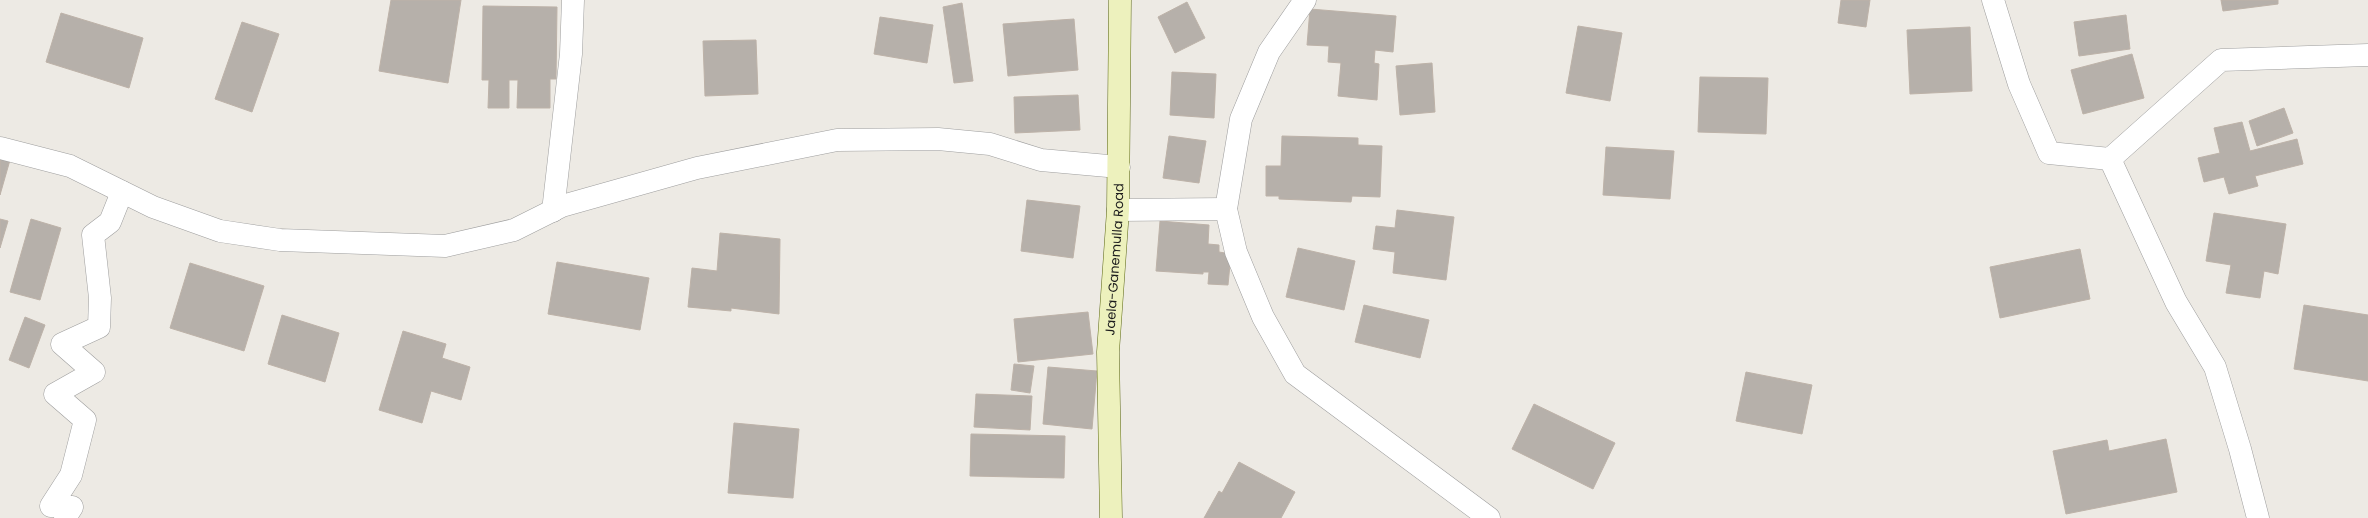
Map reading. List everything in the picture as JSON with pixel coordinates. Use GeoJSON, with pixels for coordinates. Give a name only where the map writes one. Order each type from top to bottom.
{"type":"FeatureCollection","features":[{"type":"Feature","properties":{"kind":"main road","name":"Jaela-Ganemulla Road"},"geometry":{"type":"LineString","coordinates":[[1111,518],[1108,352],[1118,210],[1120,0]]}},
{"type":"Feature","properties":{"kind":"street"},"geometry":{"type":"LineString","coordinates":[[553,210],[571,54],[573,0]]}},
{"type":"Feature","properties":{"kind":"street"},"geometry":{"type":"LineString","coordinates":[[1305,0],[1270,52],[1241,119],[1226,209],[1236,252],[1263,317],[1295,374],[1489,518]]}},
{"type":"Feature","properties":{"kind":"street"},"geometry":{"type":"LineString","coordinates":[[1993,0],[2019,84],[2049,154],[2110,159],[2222,60],[2368,54]]}},
{"type":"Feature","properties":{"kind":"street"},"geometry":{"type":"LineString","coordinates":[[0,148],[70,166],[153,207],[220,231],[280,240],[445,246],[514,230],[553,210],[697,168],[836,140],[938,139],[990,144],[1040,160],[1119,167]]}},
{"type":"Feature","properties":{"kind":"street"},"geometry":{"type":"LineString","coordinates":[[2110,159],[2176,302],[2215,367],[2240,449],[2258,518]]}},
{"type":"Feature","properties":{"kind":"street"},"geometry":{"type":"LineString","coordinates":[[65,518],[72,507],[51,506],[71,475],[84,420],[55,394],[94,372],[62,344],[99,327],[100,298],[93,235],[110,222],[122,192]]}},
{"type":"Feature","properties":{"kind":"street"},"geometry":{"type":"LineString","coordinates":[[1118,210],[1226,209]]}},
{"type":"Feature","properties":{"kind":"building"},"geometry":{"type":"Polygon","coordinates":[[[391,0],[461,0],[448,83],[379,71],[391,0]]]}},
{"type":"Feature","properties":{"kind":"building"},"geometry":{"type":"Polygon","coordinates":[[[1841,0],[1870,0],[1866,27],[1838,23],[1841,0]]]}},
{"type":"Feature","properties":{"kind":"building"},"geometry":{"type":"Polygon","coordinates":[[[2221,0],[2278,0],[2278,4],[2223,11],[2221,0]]]}},
{"type":"Feature","properties":{"kind":"building"},"geometry":{"type":"Polygon","coordinates":[[[1187,2],[1205,38],[1175,53],[1158,17],[1187,2]]]}},
{"type":"Feature","properties":{"kind":"building"},"geometry":{"type":"Polygon","coordinates":[[[962,3],[973,81],[954,83],[943,7],[962,3]]]}},
{"type":"Feature","properties":{"kind":"building"},"geometry":{"type":"Polygon","coordinates":[[[483,6],[557,7],[556,79],[550,79],[550,108],[517,108],[518,80],[509,80],[509,108],[488,108],[489,80],[482,80],[483,6]]]}},
{"type":"Feature","properties":{"kind":"building"},"geometry":{"type":"Polygon","coordinates":[[[1310,9],[1396,16],[1393,52],[1375,50],[1374,63],[1379,64],[1377,100],[1338,96],[1341,63],[1328,62],[1329,46],[1307,45],[1310,9]]]}},
{"type":"Feature","properties":{"kind":"building"},"geometry":{"type":"Polygon","coordinates":[[[61,13],[143,38],[129,88],[46,62],[61,13]]]}},
{"type":"Feature","properties":{"kind":"building"},"geometry":{"type":"Polygon","coordinates":[[[2126,15],[2130,49],[2079,56],[2074,22],[2126,15]]]}},
{"type":"Feature","properties":{"kind":"building"},"geometry":{"type":"Polygon","coordinates":[[[880,17],[933,25],[927,63],[874,54],[880,17]]]}},
{"type":"Feature","properties":{"kind":"building"},"geometry":{"type":"Polygon","coordinates":[[[1074,19],[1078,70],[1008,76],[1003,24],[1074,19]]]}},
{"type":"Feature","properties":{"kind":"building"},"geometry":{"type":"Polygon","coordinates":[[[242,22],[279,34],[252,112],[215,99],[242,22]]]}},
{"type":"Feature","properties":{"kind":"building"},"geometry":{"type":"Polygon","coordinates":[[[1578,26],[1622,33],[1610,101],[1566,93],[1578,26]]]}},
{"type":"Feature","properties":{"kind":"building"},"geometry":{"type":"Polygon","coordinates":[[[1970,27],[1972,91],[1910,94],[1907,30],[1970,27]]]}},
{"type":"Feature","properties":{"kind":"building"},"geometry":{"type":"Polygon","coordinates":[[[756,40],[758,94],[705,96],[703,41],[756,40]]]}},
{"type":"Feature","properties":{"kind":"building"},"geometry":{"type":"Polygon","coordinates":[[[2132,54],[2144,98],[2083,114],[2071,70],[2132,54]]]}},
{"type":"Feature","properties":{"kind":"building"},"geometry":{"type":"Polygon","coordinates":[[[1432,63],[1435,112],[1400,115],[1396,66],[1432,63]]]}},
{"type":"Feature","properties":{"kind":"building"},"geometry":{"type":"Polygon","coordinates":[[[1172,72],[1216,74],[1214,118],[1170,115],[1172,72]]]}},
{"type":"Feature","properties":{"kind":"building"},"geometry":{"type":"Polygon","coordinates":[[[1700,77],[1768,78],[1766,134],[1698,132],[1700,77]]]}},
{"type":"Feature","properties":{"kind":"building"},"geometry":{"type":"Polygon","coordinates":[[[1078,95],[1080,130],[1015,133],[1014,97],[1078,95]]]}},
{"type":"Feature","properties":{"kind":"building"},"geometry":{"type":"Polygon","coordinates":[[[2284,108],[2293,133],[2257,146],[2249,121],[2284,108]]]}},
{"type":"Feature","properties":{"kind":"building"},"geometry":{"type":"Polygon","coordinates":[[[2242,122],[2250,151],[2297,139],[2303,164],[2255,176],[2258,186],[2229,194],[2224,177],[2204,182],[2198,158],[2220,153],[2214,128],[2242,122]]]}},
{"type":"Feature","properties":{"kind":"building"},"geometry":{"type":"Polygon","coordinates":[[[1169,136],[1206,141],[1199,183],[1163,178],[1169,136]]]}},
{"type":"Feature","properties":{"kind":"building"},"geometry":{"type":"Polygon","coordinates":[[[1282,136],[1358,138],[1358,145],[1382,146],[1380,197],[1352,196],[1351,202],[1279,199],[1279,196],[1266,196],[1266,166],[1281,166],[1282,136]]]}},
{"type":"Feature","properties":{"kind":"building"},"geometry":{"type":"Polygon","coordinates":[[[1606,147],[1674,151],[1670,199],[1603,195],[1606,147]]]}},
{"type":"Feature","properties":{"kind":"building"},"geometry":{"type":"Polygon","coordinates":[[[0,157],[10,160],[0,195],[0,157]]]}},
{"type":"Feature","properties":{"kind":"building"},"geometry":{"type":"Polygon","coordinates":[[[1027,200],[1080,206],[1073,258],[1021,251],[1027,200]]]}},
{"type":"Feature","properties":{"kind":"building"},"geometry":{"type":"Polygon","coordinates":[[[1397,210],[1454,217],[1446,280],[1393,273],[1395,252],[1373,249],[1376,226],[1395,228],[1397,210]]]}},
{"type":"Feature","properties":{"kind":"building"},"geometry":{"type":"Polygon","coordinates":[[[2214,213],[2286,224],[2278,274],[2264,271],[2260,298],[2226,293],[2231,265],[2206,261],[2214,213]]]}},
{"type":"Feature","properties":{"kind":"building"},"geometry":{"type":"Polygon","coordinates":[[[0,219],[8,221],[0,248],[0,219]]]}},
{"type":"Feature","properties":{"kind":"building"},"geometry":{"type":"Polygon","coordinates":[[[31,219],[61,228],[40,300],[10,292],[31,219]]]}},
{"type":"Feature","properties":{"kind":"building"},"geometry":{"type":"Polygon","coordinates":[[[1160,221],[1209,225],[1208,244],[1219,245],[1219,252],[1231,254],[1228,285],[1208,284],[1209,272],[1203,272],[1203,274],[1156,271],[1160,221]]]}},
{"type":"Feature","properties":{"kind":"building"},"geometry":{"type":"Polygon","coordinates":[[[720,233],[780,239],[779,314],[731,308],[731,311],[688,307],[692,268],[717,271],[720,233]]]}},
{"type":"Feature","properties":{"kind":"building"},"geometry":{"type":"Polygon","coordinates":[[[1298,248],[1355,261],[1344,310],[1286,297],[1298,248]]]}},
{"type":"Feature","properties":{"kind":"building"},"geometry":{"type":"Polygon","coordinates":[[[2080,249],[2090,299],[2000,318],[1990,267],[2080,249]]]}},
{"type":"Feature","properties":{"kind":"building"},"geometry":{"type":"Polygon","coordinates":[[[557,262],[649,278],[640,330],[548,314],[557,262]]]}},
{"type":"Feature","properties":{"kind":"building"},"geometry":{"type":"Polygon","coordinates":[[[190,263],[264,286],[244,351],[170,328],[190,263]]]}},
{"type":"Feature","properties":{"kind":"building"},"geometry":{"type":"Polygon","coordinates":[[[1364,305],[1429,320],[1420,358],[1355,342],[1364,305]]]}},
{"type":"Feature","properties":{"kind":"building"},"geometry":{"type":"Polygon","coordinates":[[[2304,305],[2368,315],[2368,381],[2294,369],[2304,305]]]}},
{"type":"Feature","properties":{"kind":"building"},"geometry":{"type":"Polygon","coordinates":[[[1088,312],[1093,354],[1018,362],[1014,319],[1088,312]]]}},
{"type":"Feature","properties":{"kind":"building"},"geometry":{"type":"Polygon","coordinates":[[[282,315],[339,333],[325,382],[268,364],[282,315]]]}},
{"type":"Feature","properties":{"kind":"building"},"geometry":{"type":"Polygon","coordinates":[[[25,317],[45,325],[29,368],[9,360],[25,317]]]}},
{"type":"Feature","properties":{"kind":"building"},"geometry":{"type":"Polygon","coordinates":[[[403,331],[446,344],[442,358],[470,367],[461,400],[431,391],[422,423],[379,410],[403,331]]]}},
{"type":"Feature","properties":{"kind":"building"},"geometry":{"type":"Polygon","coordinates":[[[1014,364],[1034,366],[1030,393],[1011,390],[1014,364]]]}},
{"type":"Feature","properties":{"kind":"building"},"geometry":{"type":"Polygon","coordinates":[[[1048,367],[1097,371],[1092,429],[1043,424],[1048,367]]]}},
{"type":"Feature","properties":{"kind":"building"},"geometry":{"type":"Polygon","coordinates":[[[1746,372],[1812,385],[1802,434],[1736,421],[1746,372]]]}},
{"type":"Feature","properties":{"kind":"building"},"geometry":{"type":"Polygon","coordinates":[[[976,394],[1032,396],[1030,430],[974,427],[976,394]]]}},
{"type":"Feature","properties":{"kind":"building"},"geometry":{"type":"Polygon","coordinates":[[[1534,404],[1615,443],[1593,489],[1512,449],[1534,404]]]}},
{"type":"Feature","properties":{"kind":"building"},"geometry":{"type":"Polygon","coordinates":[[[734,423],[799,429],[793,498],[728,493],[734,423]]]}},
{"type":"Feature","properties":{"kind":"building"},"geometry":{"type":"Polygon","coordinates":[[[971,434],[1065,436],[1064,478],[970,476],[971,434]]]}},
{"type":"Feature","properties":{"kind":"building"},"geometry":{"type":"Polygon","coordinates":[[[2166,439],[2177,492],[2066,514],[2053,451],[2107,440],[2109,451],[2166,439]]]}},
{"type":"Feature","properties":{"kind":"building"},"geometry":{"type":"Polygon","coordinates":[[[1239,462],[1295,492],[1281,518],[1204,518],[1219,491],[1222,493],[1239,462]]]}}]}
